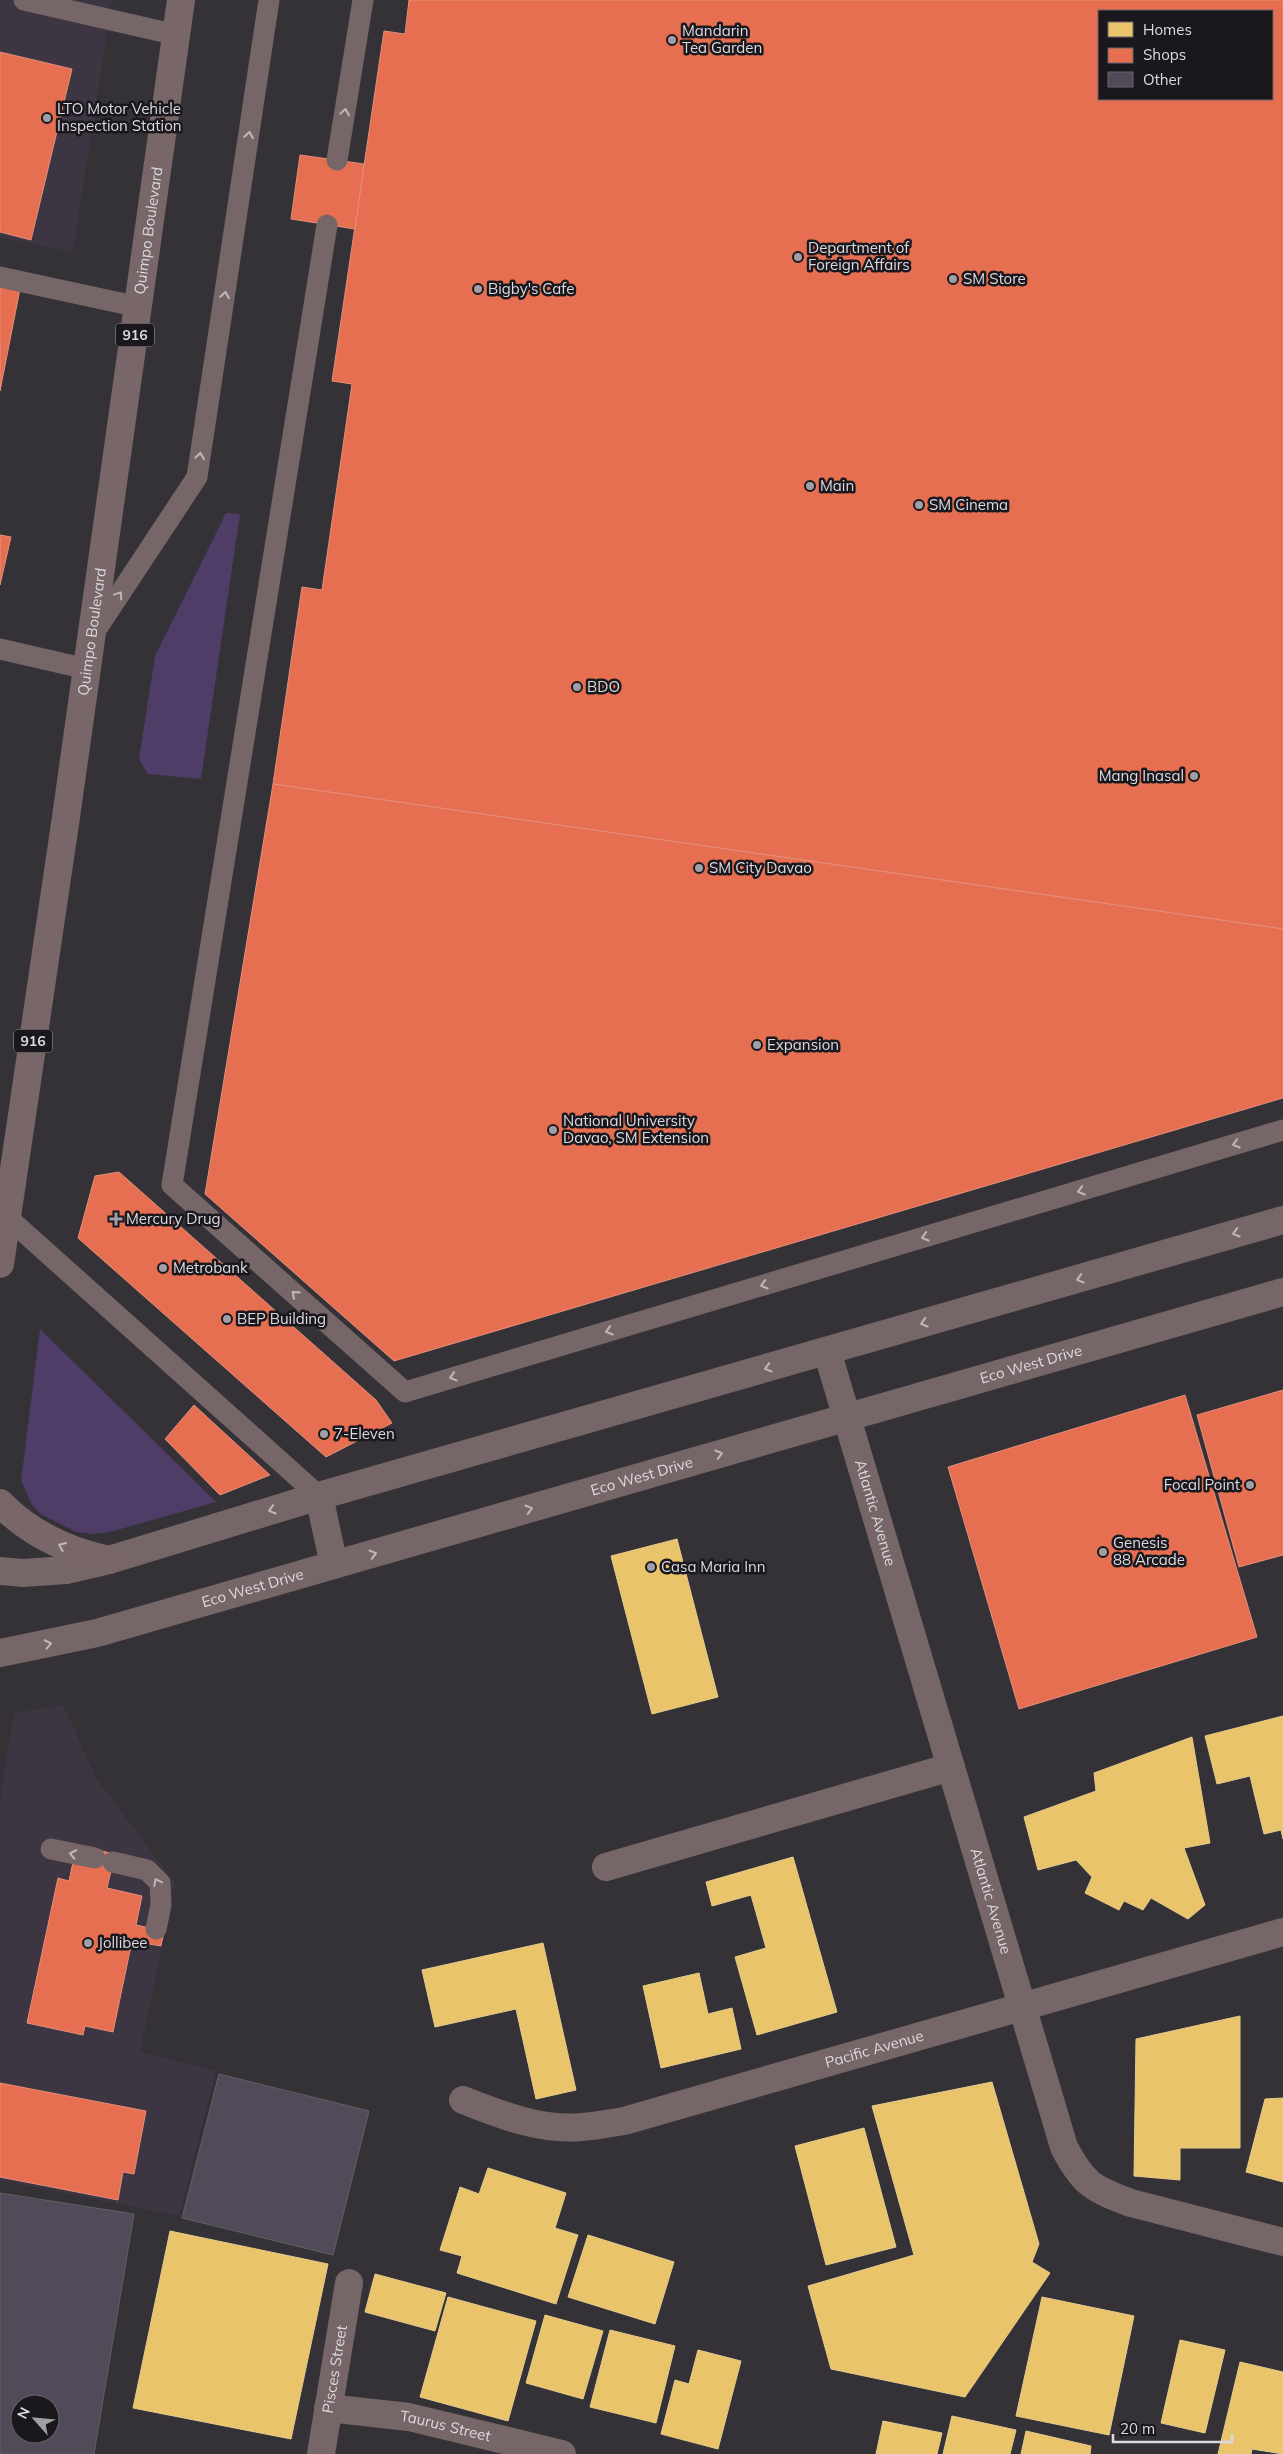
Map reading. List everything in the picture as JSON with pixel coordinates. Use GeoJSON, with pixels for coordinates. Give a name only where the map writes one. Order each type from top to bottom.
{"type":"FeatureCollection","features":[{"type":"Feature","properties":{"kind":"main road","name":"Quimpo Boulevard"},"geometry":{"type":"LineString","coordinates":[[0,1264],[182,0]]}},
{"type":"Feature","properties":{"kind":"main road"},"geometry":{"type":"LineString","coordinates":[[0,1503],[21,1522],[54,1543],[90,1556],[109,1560]]}},
{"type":"Feature","properties":{"kind":"street"},"geometry":{"type":"LineString","coordinates":[[0,1571],[24,1573],[66,1570],[109,1560],[319,1496],[1283,1220]]}},
{"type":"Feature","properties":{"kind":"street","name":"Eco West Drive"},"geometry":{"type":"LineString","coordinates":[[0,1653],[97,1633],[1283,1292]]}},
{"type":"Feature","properties":{"kind":"street","name":"Atlantic Avenue"},"geometry":{"type":"LineString","coordinates":[[827,1351],[1064,2147],[1075,2168],[1088,2184],[1131,2203],[1283,2242]]}},
{"type":"Feature","properties":{"kind":"street"},"geometry":{"type":"LineString","coordinates":[[319,1496],[334,1565]]}},
{"type":"Feature","properties":{"kind":"street"},"geometry":{"type":"LineString","coordinates":[[606,1867],[951,1767]]}},
{"type":"Feature","properties":{"kind":"street","name":"Pacific Avenue"},"geometry":{"type":"LineString","coordinates":[[463,2100],[504,2116],[542,2126],[582,2128],[624,2121],[1283,1932]]}},
{"type":"Feature","properties":{"kind":"street","name":"Pisces Street"},"geometry":{"type":"LineString","coordinates":[[321,2454],[350,2283]]}},
{"type":"Feature","properties":{"kind":"street","name":"Taurus Street"},"geometry":{"type":"LineString","coordinates":[[328,2408],[408,2416],[562,2454]]}},
{"type":"Feature","properties":{"kind":"lane"},"geometry":{"type":"LineString","coordinates":[[24,0],[177,35]]}},
{"type":"Feature","properties":{"kind":"lane"},"geometry":{"type":"LineString","coordinates":[[92,635],[197,477],[269,0]]}},
{"type":"Feature","properties":{"kind":"lane"},"geometry":{"type":"LineString","coordinates":[[337,160],[363,0]]}},
{"type":"Feature","properties":{"kind":"lane"},"geometry":{"type":"LineString","coordinates":[[327,225],[172,1185],[405,1392],[1283,1130]]}},
{"type":"Feature","properties":{"kind":"lane"},"geometry":{"type":"LineString","coordinates":[[0,277],[139,307]]}},
{"type":"Feature","properties":{"kind":"lane"},"geometry":{"type":"LineString","coordinates":[[0,649],[87,669]]}},
{"type":"Feature","properties":{"kind":"lane"},"geometry":{"type":"LineString","coordinates":[[7,1217],[319,1496]]}},
{"type":"Feature","properties":{"kind":"lane"},"geometry":{"type":"LineString","coordinates":[[51,1849],[147,1870],[160,1883],[161,1905],[156,1929]]}},
{"type":"Feature","properties":{"kind":"shaded area","name":"LTO Motor Vehicle Inspection Station"},"geometry":{"type":"Polygon","coordinates":[[[0,0],[112,0],[73,252],[0,237],[0,0]]]}},
{"type":"Feature","properties":{"kind":"shaded area"},"geometry":{"type":"Polygon","coordinates":[[[226,513],[240,514],[201,779],[148,774],[139,759],[155,656],[226,513]]]}},
{"type":"Feature","properties":{"kind":"shaded area"},"geometry":{"type":"Polygon","coordinates":[[[40,1329],[216,1502],[110,1532],[92,1534],[76,1532],[41,1514],[32,1505],[21,1481],[40,1329]]]}},
{"type":"Feature","properties":{"kind":"shaded area"},"geometry":{"type":"Polygon","coordinates":[[[63,1705],[96,1778],[175,1883],[140,2052],[216,2071],[179,2216],[0,2180],[0,1800],[14,1713],[63,1705]]]}},
{"type":"Feature","properties":{"kind":"building: Homes"},"geometry":{"type":"Polygon","coordinates":[[[677,1539],[718,1697],[652,1714],[611,1556],[677,1539]]]}},
{"type":"Feature","properties":{"kind":"building: Homes"},"geometry":{"type":"Polygon","coordinates":[[[1283,1716],[1283,1839],[1281,1830],[1264,1834],[1250,1776],[1217,1784],[1205,1736],[1283,1716]]]}},
{"type":"Feature","properties":{"kind":"building: Homes"},"geometry":{"type":"Polygon","coordinates":[[[1192,1737],[1210,1843],[1184,1848],[1205,1905],[1188,1919],[1151,1898],[1143,1910],[1124,1901],[1119,1910],[1085,1893],[1092,1877],[1076,1860],[1038,1870],[1024,1817],[1096,1791],[1094,1773],[1192,1737]]]}},
{"type":"Feature","properties":{"kind":"building: Homes"},"geometry":{"type":"Polygon","coordinates":[[[793,1857],[837,2012],[757,2035],[735,1957],[766,1948],[751,1895],[712,1906],[706,1882],[793,1857]]]}},
{"type":"Feature","properties":{"kind":"building: Homes"},"geometry":{"type":"Polygon","coordinates":[[[543,1943],[576,2090],[536,2099],[516,2009],[435,2027],[422,1970],[543,1943]]]}},
{"type":"Feature","properties":{"kind":"building: Homes"},"geometry":{"type":"Polygon","coordinates":[[[699,1973],[708,2014],[732,2008],[741,2049],[661,2068],[643,1986],[699,1973]]]}},
{"type":"Feature","properties":{"kind":"building: Homes"},"geometry":{"type":"Polygon","coordinates":[[[1240,2016],[1240,2148],[1180,2148],[1180,2180],[1134,2176],[1136,2039],[1240,2016]]]}},
{"type":"Feature","properties":{"kind":"building: Homes"},"geometry":{"type":"Polygon","coordinates":[[[992,2082],[1039,2244],[1032,2262],[1050,2273],[965,2397],[831,2369],[808,2286],[914,2255],[872,2106],[992,2082]]]}},
{"type":"Feature","properties":{"kind":"building: Homes"},"geometry":{"type":"Polygon","coordinates":[[[1283,2098],[1283,2182],[1246,2172],[1265,2099],[1283,2098]]]}},
{"type":"Feature","properties":{"kind":"building: Homes"},"geometry":{"type":"Polygon","coordinates":[[[864,2128],[896,2247],[826,2265],[795,2146],[864,2128]]]}},
{"type":"Feature","properties":{"kind":"building: Homes"},"geometry":{"type":"Polygon","coordinates":[[[488,2168],[566,2193],[555,2228],[578,2235],[556,2304],[457,2273],[462,2256],[440,2250],[460,2187],[479,2194],[488,2168]]]}},
{"type":"Feature","properties":{"kind":"building: Homes"},"geometry":{"type":"Polygon","coordinates":[[[170,2231],[328,2264],[291,2439],[133,2408],[170,2231]]]}},
{"type":"Feature","properties":{"kind":"building: Homes"},"geometry":{"type":"Polygon","coordinates":[[[588,2235],[674,2262],[655,2324],[568,2297],[588,2235]]]}},
{"type":"Feature","properties":{"kind":"building: Homes"},"geometry":{"type":"Polygon","coordinates":[[[375,2274],[446,2293],[435,2331],[365,2312],[375,2274]]]}},
{"type":"Feature","properties":{"kind":"building: Homes"},"geometry":{"type":"Polygon","coordinates":[[[448,2297],[536,2321],[508,2421],[420,2397],[448,2297]]]}},
{"type":"Feature","properties":{"kind":"building: Homes"},"geometry":{"type":"Polygon","coordinates":[[[1042,2297],[1134,2316],[1109,2435],[1016,2416],[1042,2297]]]}},
{"type":"Feature","properties":{"kind":"building: Homes"},"geometry":{"type":"Polygon","coordinates":[[[545,2315],[603,2331],[583,2399],[526,2383],[545,2315]]]}},
{"type":"Feature","properties":{"kind":"building: Homes"},"geometry":{"type":"Polygon","coordinates":[[[610,2330],[675,2346],[656,2423],[590,2407],[610,2330]]]}},
{"type":"Feature","properties":{"kind":"building: Homes"},"geometry":{"type":"Polygon","coordinates":[[[1180,2340],[1225,2350],[1205,2433],[1161,2423],[1180,2340]]]}},
{"type":"Feature","properties":{"kind":"building: Homes"},"geometry":{"type":"Polygon","coordinates":[[[698,2350],[741,2361],[718,2449],[661,2434],[675,2380],[689,2384],[698,2350]]]}},
{"type":"Feature","properties":{"kind":"building: Homes"},"geometry":{"type":"Polygon","coordinates":[[[1240,2362],[1283,2372],[1283,2454],[1252,2449],[1251,2454],[1218,2454],[1240,2362]]]}},
{"type":"Feature","properties":{"kind":"building: Homes"},"geometry":{"type":"Polygon","coordinates":[[[952,2416],[1016,2430],[1010,2454],[943,2454],[952,2416]]]}},
{"type":"Feature","properties":{"kind":"building: Homes"},"geometry":{"type":"Polygon","coordinates":[[[883,2421],[942,2433],[937,2454],[876,2454],[883,2421]]]}},
{"type":"Feature","properties":{"kind":"building: Homes"},"geometry":{"type":"Polygon","coordinates":[[[1026,2431],[1091,2446],[1090,2454],[1021,2454],[1026,2431]]]}},
{"type":"Feature","properties":{"kind":"building: Shops","name":"Main"},"geometry":{"type":"Polygon","coordinates":[[[409,0],[1283,0],[1283,929],[273,784],[302,587],[322,590],[352,384],[332,381],[384,31],[405,34],[409,0]]]}},
{"type":"Feature","properties":{"kind":"building: Shops"},"geometry":{"type":"Polygon","coordinates":[[[0,52],[72,69],[31,240],[0,232],[0,52]]]}},
{"type":"Feature","properties":{"kind":"building: Shops"},"geometry":{"type":"Polygon","coordinates":[[[300,155],[364,164],[355,229],[291,219],[300,155]]]}},
{"type":"Feature","properties":{"kind":"building: Shops"},"geometry":{"type":"Polygon","coordinates":[[[0,286],[20,289],[0,391],[0,286]]]}},
{"type":"Feature","properties":{"kind":"building: Shops"},"geometry":{"type":"Polygon","coordinates":[[[0,535],[11,537],[0,585],[0,535]]]}},
{"type":"Feature","properties":{"kind":"building: Shops","name":"Expansion"},"geometry":{"type":"Polygon","coordinates":[[[273,784],[1283,929],[1283,1098],[394,1361],[205,1194],[273,784]]]}},
{"type":"Feature","properties":{"kind":"building: Shops","name":"BEP Building"},"geometry":{"type":"Polygon","coordinates":[[[119,1172],[376,1400],[392,1423],[326,1457],[78,1238],[95,1176],[119,1172]]]}},
{"type":"Feature","properties":{"kind":"building: Shops","name":"Focal Point"},"geometry":{"type":"Polygon","coordinates":[[[1283,1390],[1283,1555],[1239,1567],[1197,1415],[1283,1390]]]}},
{"type":"Feature","properties":{"kind":"building: Shops","name":"Genesis 88 Arcade"},"geometry":{"type":"Polygon","coordinates":[[[1185,1395],[1257,1637],[1019,1709],[948,1467],[1185,1395]]]}},
{"type":"Feature","properties":{"kind":"building: Shops"},"geometry":{"type":"Polygon","coordinates":[[[194,1405],[270,1475],[220,1495],[165,1439],[194,1405]]]}},
{"type":"Feature","properties":{"kind":"building: Shops","name":"Jollibee"},"geometry":{"type":"Polygon","coordinates":[[[97,1850],[115,1854],[107,1888],[142,1896],[136,1925],[164,1931],[161,1946],[132,1941],[113,2032],[85,2026],[83,2035],[27,2023],[58,1878],[69,1881],[73,1862],[97,1850]]]}},
{"type":"Feature","properties":{"kind":"building: Shops"},"geometry":{"type":"Polygon","coordinates":[[[0,2083],[146,2111],[134,2174],[123,2172],[118,2200],[0,2177],[0,2083]]]}},
{"type":"Feature","properties":{"kind":"building: Other"},"geometry":{"type":"Polygon","coordinates":[[[219,2074],[369,2111],[333,2255],[182,2218],[219,2074]]]}},
{"type":"Feature","properties":{"kind":"building: Other"},"geometry":{"type":"Polygon","coordinates":[[[0,2193],[134,2214],[94,2454],[0,2454],[0,2193]]]}},
{"type":"Feature","properties":{"kind":"place","name":"Mandarin Tea Garden"},"geometry":{"type":"Point","coordinates":[672,40]}},
{"type":"Feature","properties":{"kind":"place","name":"LTO Motor Vehicle Inspection Station"},"geometry":{"type":"Point","coordinates":[47,118]}},
{"type":"Feature","properties":{"kind":"place","name":"Department of Foreign Affairs"},"geometry":{"type":"Point","coordinates":[798,257]}},
{"type":"Feature","properties":{"kind":"place","name":"SM Store"},"geometry":{"type":"Point","coordinates":[953,279]}},
{"type":"Feature","properties":{"kind":"place","name":"Bigby's Cafe"},"geometry":{"type":"Point","coordinates":[478,289]}},
{"type":"Feature","properties":{"kind":"place","name":"Main"},"geometry":{"type":"Point","coordinates":[810,486]}},
{"type":"Feature","properties":{"kind":"place","name":"SM Cinema"},"geometry":{"type":"Point","coordinates":[919,505]}},
{"type":"Feature","properties":{"kind":"place","name":"BDO"},"geometry":{"type":"Point","coordinates":[577,687]}},
{"type":"Feature","properties":{"kind":"place","name":"Mang Inasal"},"geometry":{"type":"Point","coordinates":[1194,776]}},
{"type":"Feature","properties":{"kind":"place","name":"SM City Davao"},"geometry":{"type":"Point","coordinates":[699,868]}},
{"type":"Feature","properties":{"kind":"place","name":"Expansion"},"geometry":{"type":"Point","coordinates":[757,1045]}},
{"type":"Feature","properties":{"kind":"place","name":"National University Davao, SM Extension"},"geometry":{"type":"Point","coordinates":[553,1130]}},
{"type":"Feature","properties":{"kind":"place","name":"Mercury Drug"},"geometry":{"type":"Point","coordinates":[116,1219]}},
{"type":"Feature","properties":{"kind":"place","name":"Metrobank"},"geometry":{"type":"Point","coordinates":[163,1268]}},
{"type":"Feature","properties":{"kind":"place","name":"BEP Building"},"geometry":{"type":"Point","coordinates":[227,1319]}},
{"type":"Feature","properties":{"kind":"place","name":"7-Eleven"},"geometry":{"type":"Point","coordinates":[324,1434]}},
{"type":"Feature","properties":{"kind":"place","name":"Focal Point"},"geometry":{"type":"Point","coordinates":[1250,1485]}},
{"type":"Feature","properties":{"kind":"place","name":"Genesis 88 Arcade"},"geometry":{"type":"Point","coordinates":[1103,1552]}},
{"type":"Feature","properties":{"kind":"place","name":"Casa Maria Inn"},"geometry":{"type":"Point","coordinates":[651,1567]}},
{"type":"Feature","properties":{"kind":"place","name":"Jollibee"},"geometry":{"type":"Point","coordinates":[88,1943]}}]}
